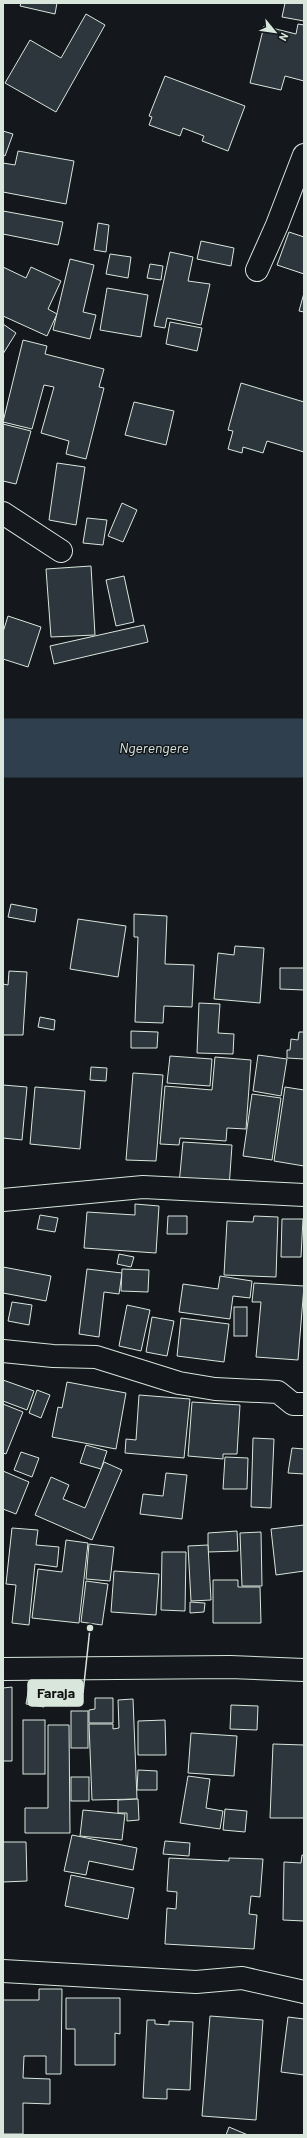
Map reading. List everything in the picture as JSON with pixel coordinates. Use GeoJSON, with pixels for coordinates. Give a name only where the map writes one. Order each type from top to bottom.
{"type":"FeatureCollection","features":[{"type":"Feature","properties":{"kind":"street"},"geometry":{"type":"LineString","coordinates":[[257,270],[288,200],[304,155]]}},
{"type":"Feature","properties":{"kind":"street"},"geometry":{"type":"LineString","coordinates":[[3,513],[61,551]]}},
{"type":"Feature","properties":{"kind":"street"},"geometry":{"type":"LineString","coordinates":[[3,1200],[143,1187],[304,1195]]}},
{"type":"Feature","properties":{"kind":"street"},"geometry":{"type":"LineString","coordinates":[[3,1351],[53,1356],[96,1357],[179,1383],[215,1389],[278,1392],[294,1404],[304,1404]]}},
{"type":"Feature","properties":{"kind":"street"},"geometry":{"type":"LineString","coordinates":[[3,1669],[230,1667],[304,1670]]}},
{"type":"Feature","properties":{"kind":"street"},"geometry":{"type":"LineString","coordinates":[[3,1971],[196,1982],[242,1978],[304,1992]]}},
{"type":"Feature","properties":{"kind":"building"},"geometry":{"type":"Polygon","coordinates":[[[21,3],[57,3],[55,14],[20,6],[21,3]]]}},
{"type":"Feature","properties":{"kind":"building"},"geometry":{"type":"Polygon","coordinates":[[[285,3],[304,3],[304,21],[282,17],[285,3]]]}},
{"type":"Feature","properties":{"kind":"building"},"geometry":{"type":"Polygon","coordinates":[[[86,14],[105,25],[56,112],[5,83],[30,40],[61,58],[86,14]]]}},
{"type":"Feature","properties":{"kind":"building"},"geometry":{"type":"Polygon","coordinates":[[[298,24],[304,25],[304,81],[285,76],[281,90],[250,83],[264,26],[296,34],[298,24]]]}},
{"type":"Feature","properties":{"kind":"building"},"geometry":{"type":"Polygon","coordinates":[[[165,76],[245,106],[228,151],[202,141],[204,136],[183,128],[180,136],[149,125],[152,117],[149,116],[165,76]]]}},
{"type":"Feature","properties":{"kind":"building"},"geometry":{"type":"Polygon","coordinates":[[[3,131],[13,134],[5,156],[3,155],[3,131]]]}},
{"type":"Feature","properties":{"kind":"building"},"geometry":{"type":"Polygon","coordinates":[[[18,151],[74,161],[66,204],[3,192],[3,163],[15,165],[18,151]]]}},
{"type":"Feature","properties":{"kind":"building"},"geometry":{"type":"Polygon","coordinates":[[[3,211],[63,222],[58,245],[3,234],[3,211]]]}},
{"type":"Feature","properties":{"kind":"building"},"geometry":{"type":"Polygon","coordinates":[[[98,223],[109,225],[106,252],[94,250],[98,223]]]}},
{"type":"Feature","properties":{"kind":"building"},"geometry":{"type":"Polygon","coordinates":[[[289,232],[304,237],[304,274],[277,265],[289,232]]]}},
{"type":"Feature","properties":{"kind":"building"},"geometry":{"type":"Polygon","coordinates":[[[201,241],[234,248],[231,266],[197,259],[201,241]]]}},
{"type":"Feature","properties":{"kind":"building"},"geometry":{"type":"Polygon","coordinates":[[[170,252],[193,257],[188,281],[210,284],[201,325],[167,318],[165,328],[154,326],[170,252]]]}},
{"type":"Feature","properties":{"kind":"building"},"geometry":{"type":"Polygon","coordinates":[[[110,254],[131,257],[128,278],[106,274],[110,254]]]}},
{"type":"Feature","properties":{"kind":"building"},"geometry":{"type":"Polygon","coordinates":[[[70,259],[94,265],[83,312],[96,315],[90,339],[53,330],[70,259]]]}},
{"type":"Feature","properties":{"kind":"building"},"geometry":{"type":"Polygon","coordinates":[[[150,264],[163,266],[161,280],[147,278],[150,264]]]}},
{"type":"Feature","properties":{"kind":"building"},"geometry":{"type":"Polygon","coordinates":[[[3,267],[26,278],[31,267],[61,281],[48,309],[57,314],[47,336],[3,316],[3,267]]]}},
{"type":"Feature","properties":{"kind":"building"},"geometry":{"type":"Polygon","coordinates":[[[107,288],[148,295],[141,337],[100,330],[107,288]]]}},
{"type":"Feature","properties":{"kind":"building"},"geometry":{"type":"Polygon","coordinates":[[[304,293],[304,312],[299,311],[304,293]]]}},
{"type":"Feature","properties":{"kind":"building"},"geometry":{"type":"Polygon","coordinates":[[[170,322],[202,328],[197,351],[166,344],[170,322]]]}},
{"type":"Feature","properties":{"kind":"building"},"geometry":{"type":"Polygon","coordinates":[[[3,324],[16,333],[3,354],[3,324]]]}},
{"type":"Feature","properties":{"kind":"building"},"geometry":{"type":"Polygon","coordinates":[[[23,340],[47,346],[45,354],[104,369],[99,387],[104,388],[86,459],[66,454],[69,441],[41,433],[54,387],[44,385],[32,429],[3,422],[23,340]]]}},
{"type":"Feature","properties":{"kind":"building"},"geometry":{"type":"Polygon","coordinates":[[[241,383],[304,402],[304,452],[267,441],[263,453],[243,447],[242,453],[228,449],[233,431],[228,430],[241,383]]]}},
{"type":"Feature","properties":{"kind":"building"},"geometry":{"type":"Polygon","coordinates":[[[134,402],[174,411],[166,445],[125,435],[134,402]]]}},
{"type":"Feature","properties":{"kind":"building"},"geometry":{"type":"Polygon","coordinates":[[[3,424],[31,431],[16,484],[3,481],[3,424]]]}},
{"type":"Feature","properties":{"kind":"building"},"geometry":{"type":"Polygon","coordinates":[[[57,463],[85,467],[76,525],[49,520],[57,463]]]}},
{"type":"Feature","properties":{"kind":"building"},"geometry":{"type":"Polygon","coordinates":[[[122,503],[137,510],[123,542],[108,536],[122,503]]]}},
{"type":"Feature","properties":{"kind":"building"},"geometry":{"type":"Polygon","coordinates":[[[87,518],[107,520],[103,545],[83,543],[87,518]]]}},
{"type":"Feature","properties":{"kind":"building"},"geometry":{"type":"Polygon","coordinates":[[[91,566],[95,635],[51,637],[46,569],[91,566]]]}},
{"type":"Feature","properties":{"kind":"building"},"geometry":{"type":"Polygon","coordinates":[[[124,576],[134,622],[116,626],[106,580],[124,576]]]}},
{"type":"Feature","properties":{"kind":"building"},"geometry":{"type":"Polygon","coordinates":[[[8,616],[41,627],[28,667],[3,659],[3,632],[8,616]]]}},
{"type":"Feature","properties":{"kind":"building"},"geometry":{"type":"Polygon","coordinates":[[[144,625],[148,642],[54,664],[50,646],[144,625]]]}},
{"type":"Feature","properties":{"kind":"building"},"geometry":{"type":"Polygon","coordinates":[[[11,904],[37,909],[35,922],[8,917],[11,904]]]}},
{"type":"Feature","properties":{"kind":"building"},"geometry":{"type":"Polygon","coordinates":[[[134,914],[167,916],[165,964],[194,965],[192,1007],[164,1006],[163,1023],[135,1022],[138,937],[134,937],[134,914]]]}},
{"type":"Feature","properties":{"kind":"building"},"geometry":{"type":"Polygon","coordinates":[[[78,919],[126,926],[118,977],[70,969],[78,919]]]}},
{"type":"Feature","properties":{"kind":"building"},"geometry":{"type":"Polygon","coordinates":[[[235,946],[264,948],[260,1003],[214,999],[218,953],[234,955],[235,946]]]}},
{"type":"Feature","properties":{"kind":"building"},"geometry":{"type":"Polygon","coordinates":[[[280,968],[304,968],[304,990],[280,989],[280,968]]]}},
{"type":"Feature","properties":{"kind":"building"},"geometry":{"type":"Polygon","coordinates":[[[9,971],[27,972],[23,1035],[3,1035],[3,984],[8,985],[9,971]]]}},
{"type":"Feature","properties":{"kind":"building"},"geometry":{"type":"Polygon","coordinates":[[[199,1003],[220,1004],[218,1033],[234,1034],[233,1054],[197,1053],[199,1003]]]}},
{"type":"Feature","properties":{"kind":"building"},"geometry":{"type":"Polygon","coordinates":[[[40,1017],[55,1020],[54,1030],[38,1027],[40,1017]]]}},
{"type":"Feature","properties":{"kind":"building"},"geometry":{"type":"Polygon","coordinates":[[[131,1031],[158,1032],[157,1048],[131,1048],[131,1031]]]}},
{"type":"Feature","properties":{"kind":"building"},"geometry":{"type":"Polygon","coordinates":[[[299,1032],[304,1032],[304,1059],[287,1058],[287,1050],[290,1050],[291,1039],[298,1040],[299,1032]]]}},
{"type":"Feature","properties":{"kind":"building"},"geometry":{"type":"Polygon","coordinates":[[[258,1055],[287,1059],[281,1096],[253,1091],[258,1055]]]}},
{"type":"Feature","properties":{"kind":"building"},"geometry":{"type":"Polygon","coordinates":[[[170,1056],[212,1059],[210,1086],[167,1083],[170,1056]]]}},
{"type":"Feature","properties":{"kind":"building"},"geometry":{"type":"Polygon","coordinates":[[[215,1057],[251,1060],[246,1129],[227,1128],[226,1141],[180,1138],[179,1145],[160,1144],[165,1086],[212,1090],[215,1057]]]}},
{"type":"Feature","properties":{"kind":"building"},"geometry":{"type":"Polygon","coordinates":[[[91,1067],[107,1068],[106,1081],[90,1080],[91,1067]]]}},
{"type":"Feature","properties":{"kind":"building"},"geometry":{"type":"Polygon","coordinates":[[[133,1073],[163,1075],[156,1161],[126,1160],[133,1073]]]}},
{"type":"Feature","properties":{"kind":"building"},"geometry":{"type":"Polygon","coordinates":[[[3,1085],[27,1087],[22,1140],[3,1138],[3,1085]]]}},
{"type":"Feature","properties":{"kind":"building"},"geometry":{"type":"Polygon","coordinates":[[[35,1087],[85,1091],[80,1149],[30,1144],[35,1087]]]}},
{"type":"Feature","properties":{"kind":"building"},"geometry":{"type":"Polygon","coordinates":[[[285,1087],[304,1090],[304,1166],[274,1161],[285,1087]]]}},
{"type":"Feature","properties":{"kind":"building"},"geometry":{"type":"Polygon","coordinates":[[[252,1094],[281,1098],[272,1160],[243,1156],[252,1094]]]}},
{"type":"Feature","properties":{"kind":"building"},"geometry":{"type":"Polygon","coordinates":[[[183,1142],[232,1145],[229,1188],[179,1184],[183,1142]]]}},
{"type":"Feature","properties":{"kind":"building"},"geometry":{"type":"Polygon","coordinates":[[[135,1204],[159,1206],[156,1253],[84,1248],[87,1212],[135,1215],[135,1204]]]}},
{"type":"Feature","properties":{"kind":"building"},"geometry":{"type":"Polygon","coordinates":[[[40,1215],[58,1218],[55,1232],[37,1229],[40,1215]]]}},
{"type":"Feature","properties":{"kind":"building"},"geometry":{"type":"Polygon","coordinates":[[[168,1216],[187,1216],[187,1234],[167,1234],[168,1216]]]}},
{"type":"Feature","properties":{"kind":"building"},"geometry":{"type":"Polygon","coordinates":[[[254,1216],[278,1217],[276,1277],[224,1275],[227,1221],[253,1222],[254,1216]]]}},
{"type":"Feature","properties":{"kind":"building"},"geometry":{"type":"Polygon","coordinates":[[[282,1219],[303,1219],[301,1257],[281,1257],[282,1219]]]}},
{"type":"Feature","properties":{"kind":"building"},"geometry":{"type":"Polygon","coordinates":[[[119,1254],[134,1257],[131,1267],[117,1264],[119,1254]]]}},
{"type":"Feature","properties":{"kind":"building"},"geometry":{"type":"Polygon","coordinates":[[[3,1267],[51,1276],[46,1301],[3,1293],[3,1267]]]}},
{"type":"Feature","properties":{"kind":"building"},"geometry":{"type":"Polygon","coordinates":[[[87,1269],[122,1273],[119,1294],[104,1292],[99,1337],[79,1334],[87,1269]]]}},
{"type":"Feature","properties":{"kind":"building"},"geometry":{"type":"Polygon","coordinates":[[[122,1269],[149,1270],[148,1292],[121,1291],[122,1269]]]}},
{"type":"Feature","properties":{"kind":"building"},"geometry":{"type":"Polygon","coordinates":[[[220,1276],[252,1281],[250,1298],[233,1296],[230,1319],[179,1312],[183,1284],[218,1289],[220,1276]]]}},
{"type":"Feature","properties":{"kind":"building"},"geometry":{"type":"Polygon","coordinates":[[[254,1283],[304,1286],[298,1360],[256,1357],[261,1302],[252,1302],[254,1283]]]}},
{"type":"Feature","properties":{"kind":"building"},"geometry":{"type":"Polygon","coordinates":[[[12,1302],[32,1305],[29,1325],[8,1321],[12,1302]]]}},
{"type":"Feature","properties":{"kind":"building"},"geometry":{"type":"Polygon","coordinates":[[[127,1305],[150,1310],[141,1351],[119,1346],[127,1305]]]}},
{"type":"Feature","properties":{"kind":"building"},"geometry":{"type":"Polygon","coordinates":[[[234,1307],[247,1307],[247,1336],[234,1336],[234,1307]]]}},
{"type":"Feature","properties":{"kind":"building"},"geometry":{"type":"Polygon","coordinates":[[[152,1317],[174,1321],[167,1356],[146,1352],[152,1317]]]}},
{"type":"Feature","properties":{"kind":"building"},"geometry":{"type":"Polygon","coordinates":[[[181,1318],[229,1324],[224,1362],[177,1356],[181,1318]]]}},
{"type":"Feature","properties":{"kind":"building"},"geometry":{"type":"Polygon","coordinates":[[[3,1380],[34,1391],[27,1410],[3,1401],[3,1380]]]}},
{"type":"Feature","properties":{"kind":"building"},"geometry":{"type":"Polygon","coordinates":[[[67,1382],[126,1393],[116,1449],[52,1437],[58,1407],[62,1408],[67,1382]]]}},
{"type":"Feature","properties":{"kind":"building"},"geometry":{"type":"Polygon","coordinates":[[[37,1390],[50,1395],[41,1418],[29,1413],[37,1390]]]}},
{"type":"Feature","properties":{"kind":"building"},"geometry":{"type":"Polygon","coordinates":[[[139,1395],[190,1399],[184,1458],[125,1453],[126,1439],[136,1440],[139,1395]]]}},
{"type":"Feature","properties":{"kind":"building"},"geometry":{"type":"Polygon","coordinates":[[[192,1402],[240,1405],[237,1454],[223,1454],[223,1459],[188,1456],[192,1402]]]}},
{"type":"Feature","properties":{"kind":"building"},"geometry":{"type":"Polygon","coordinates":[[[3,1404],[23,1412],[6,1454],[3,1453],[3,1404]]]}},
{"type":"Feature","properties":{"kind":"building"},"geometry":{"type":"Polygon","coordinates":[[[253,1438],[274,1439],[271,1508],[251,1507],[253,1438]]]}},
{"type":"Feature","properties":{"kind":"building"},"geometry":{"type":"Polygon","coordinates":[[[86,1445],[107,1451],[101,1469],[80,1463],[86,1445]]]}},
{"type":"Feature","properties":{"kind":"building"},"geometry":{"type":"Polygon","coordinates":[[[292,1448],[304,1449],[304,1474],[288,1473],[292,1448]]]}},
{"type":"Feature","properties":{"kind":"building"},"geometry":{"type":"Polygon","coordinates":[[[21,1452],[39,1458],[32,1477],[14,1470],[21,1452]]]}},
{"type":"Feature","properties":{"kind":"building"},"geometry":{"type":"Polygon","coordinates":[[[225,1457],[248,1458],[247,1489],[223,1489],[225,1457]]]}},
{"type":"Feature","properties":{"kind":"building"},"geometry":{"type":"Polygon","coordinates":[[[104,1462],[122,1470],[92,1540],[35,1515],[51,1477],[69,1485],[63,1499],[85,1508],[104,1462]]]}},
{"type":"Feature","properties":{"kind":"building"},"geometry":{"type":"Polygon","coordinates":[[[3,1471],[29,1482],[16,1514],[3,1509],[3,1471]]]}},
{"type":"Feature","properties":{"kind":"building"},"geometry":{"type":"Polygon","coordinates":[[[166,1473],[187,1475],[182,1519],[140,1514],[143,1494],[163,1496],[166,1473]]]}},
{"type":"Feature","properties":{"kind":"building"},"geometry":{"type":"Polygon","coordinates":[[[304,1525],[304,1571],[276,1575],[271,1529],[304,1525]]]}},
{"type":"Feature","properties":{"kind":"building"},"geometry":{"type":"Polygon","coordinates":[[[12,1528],[38,1530],[36,1545],[59,1547],[57,1567],[35,1564],[29,1625],[12,1623],[16,1585],[6,1584],[12,1528]]]}},
{"type":"Feature","properties":{"kind":"building"},"geometry":{"type":"Polygon","coordinates":[[[237,1531],[238,1551],[208,1552],[208,1533],[237,1531]]]}},
{"type":"Feature","properties":{"kind":"building"},"geometry":{"type":"Polygon","coordinates":[[[261,1532],[262,1586],[242,1586],[240,1533],[261,1532]]]}},
{"type":"Feature","properties":{"kind":"building"},"geometry":{"type":"Polygon","coordinates":[[[66,1540],[88,1543],[79,1623],[32,1618],[38,1569],[62,1572],[66,1540]]]}},
{"type":"Feature","properties":{"kind":"building"},"geometry":{"type":"Polygon","coordinates":[[[89,1544],[114,1547],[110,1581],[86,1579],[89,1544]]]}},
{"type":"Feature","properties":{"kind":"building"},"geometry":{"type":"Polygon","coordinates":[[[208,1545],[211,1600],[191,1601],[188,1546],[208,1545]]]}},
{"type":"Feature","properties":{"kind":"building"},"geometry":{"type":"Polygon","coordinates":[[[162,1552],[186,1552],[185,1611],[161,1610],[162,1552]]]}},
{"type":"Feature","properties":{"kind":"building"},"geometry":{"type":"Polygon","coordinates":[[[114,1571],[159,1574],[156,1615],[111,1612],[114,1571]]]}},
{"type":"Feature","properties":{"kind":"building"},"geometry":{"type":"Polygon","coordinates":[[[213,1580],[238,1580],[238,1587],[260,1587],[261,1623],[213,1623],[213,1580]]]}},
{"type":"Feature","properties":{"kind":"building"},"geometry":{"type":"Polygon","coordinates":[[[86,1581],[108,1584],[102,1625],[81,1622],[86,1581]]]}},
{"type":"Feature","properties":{"kind":"building"},"geometry":{"type":"Polygon","coordinates":[[[190,1602],[205,1603],[204,1612],[190,1613],[190,1602]]]}},
{"type":"Feature","properties":{"kind":"building"},"geometry":{"type":"Polygon","coordinates":[[[12,1687],[12,1761],[3,1761],[3,1688],[12,1687]]]}},
{"type":"Feature","properties":{"kind":"building"},"geometry":{"type":"Polygon","coordinates":[[[29,1687],[47,1690],[44,1707],[26,1704],[29,1687]]]}},
{"type":"Feature","properties":{"kind":"building"},"geometry":{"type":"Polygon","coordinates":[[[95,1698],[113,1698],[113,1723],[89,1723],[89,1710],[95,1709],[95,1698]]]}},
{"type":"Feature","properties":{"kind":"building"},"geometry":{"type":"Polygon","coordinates":[[[133,1699],[137,1799],[92,1800],[89,1724],[113,1724],[113,1729],[119,1728],[118,1700],[133,1699]]]}},
{"type":"Feature","properties":{"kind":"building"},"geometry":{"type":"Polygon","coordinates":[[[231,1705],[258,1706],[257,1730],[230,1729],[231,1705]]]}},
{"type":"Feature","properties":{"kind":"building"},"geometry":{"type":"Polygon","coordinates":[[[71,1711],[88,1711],[88,1748],[71,1748],[71,1711]]]}},
{"type":"Feature","properties":{"kind":"building"},"geometry":{"type":"Polygon","coordinates":[[[23,1720],[45,1720],[45,1774],[23,1774],[23,1720]]]}},
{"type":"Feature","properties":{"kind":"building"},"geometry":{"type":"Polygon","coordinates":[[[165,1720],[166,1755],[138,1755],[138,1721],[165,1720]]]}},
{"type":"Feature","properties":{"kind":"building"},"geometry":{"type":"Polygon","coordinates":[[[48,1725],[69,1725],[70,1833],[25,1833],[25,1808],[48,1808],[48,1725]]]}},
{"type":"Feature","properties":{"kind":"building"},"geometry":{"type":"Polygon","coordinates":[[[191,1733],[237,1736],[234,1776],[188,1773],[191,1733]]]}},
{"type":"Feature","properties":{"kind":"building"},"geometry":{"type":"Polygon","coordinates":[[[273,1744],[304,1745],[304,1818],[270,1818],[273,1744]]]}},
{"type":"Feature","properties":{"kind":"building"},"geometry":{"type":"Polygon","coordinates":[[[138,1770],[157,1771],[157,1790],[137,1790],[138,1770]]]}},
{"type":"Feature","properties":{"kind":"building"},"geometry":{"type":"Polygon","coordinates":[[[188,1776],[210,1779],[206,1808],[223,1811],[220,1829],[180,1823],[188,1776]]]}},
{"type":"Feature","properties":{"kind":"building"},"geometry":{"type":"Polygon","coordinates":[[[71,1777],[89,1777],[89,1801],[71,1801],[71,1777]]]}},
{"type":"Feature","properties":{"kind":"building"},"geometry":{"type":"Polygon","coordinates":[[[138,1799],[139,1820],[127,1821],[127,1813],[118,1813],[118,1800],[138,1799]]]}},
{"type":"Feature","properties":{"kind":"building"},"geometry":{"type":"Polygon","coordinates":[[[225,1809],[247,1811],[245,1832],[223,1830],[225,1809]]]}},
{"type":"Feature","properties":{"kind":"building"},"geometry":{"type":"Polygon","coordinates":[[[83,1810],[125,1814],[122,1840],[80,1836],[83,1810]]]}},
{"type":"Feature","properties":{"kind":"building"},"geometry":{"type":"Polygon","coordinates":[[[72,1835],[137,1848],[133,1870],[89,1861],[86,1875],[64,1871],[72,1835]]]}},
{"type":"Feature","properties":{"kind":"building"},"geometry":{"type":"Polygon","coordinates":[[[165,1841],[190,1843],[189,1856],[163,1854],[165,1841]]]}},
{"type":"Feature","properties":{"kind":"building"},"geometry":{"type":"Polygon","coordinates":[[[3,1842],[26,1842],[27,1881],[3,1882],[3,1842]]]}},
{"type":"Feature","properties":{"kind":"building"},"geometry":{"type":"Polygon","coordinates":[[[302,1855],[304,1855],[304,1921],[283,1920],[284,1862],[301,1863],[302,1855]]]}},
{"type":"Feature","properties":{"kind":"building"},"geometry":{"type":"Polygon","coordinates":[[[169,1858],[229,1861],[229,1858],[263,1859],[260,1897],[251,1896],[249,1914],[257,1915],[254,1949],[165,1944],[167,1908],[176,1909],[177,1892],[167,1891],[169,1858]]]}},
{"type":"Feature","properties":{"kind":"building"},"geometry":{"type":"Polygon","coordinates":[[[71,1875],[134,1888],[128,1919],[65,1906],[71,1875]]]}},
{"type":"Feature","properties":{"kind":"building"},"geometry":{"type":"Polygon","coordinates":[[[39,1989],[62,1989],[61,2074],[46,2074],[46,2056],[24,2056],[23,2078],[50,2079],[50,2104],[23,2103],[23,2134],[3,2134],[3,2000],[39,2000],[39,1989]]]}},
{"type":"Feature","properties":{"kind":"building"},"geometry":{"type":"Polygon","coordinates":[[[66,1998],[120,1998],[120,2034],[115,2033],[115,2065],[75,2065],[75,2029],[66,2029],[66,1998]]]}},
{"type":"Feature","properties":{"kind":"building"},"geometry":{"type":"Polygon","coordinates":[[[210,2016],[263,2020],[256,2120],[202,2116],[210,2016]]]}},
{"type":"Feature","properties":{"kind":"building"},"geometry":{"type":"Polygon","coordinates":[[[288,2017],[304,2019],[304,2075],[281,2072],[288,2017]]]}},
{"type":"Feature","properties":{"kind":"building"},"geometry":{"type":"Polygon","coordinates":[[[147,2020],[155,2020],[155,2024],[169,2025],[169,2021],[193,2022],[190,2090],[167,2089],[167,2099],[143,2098],[147,2020]]]}},
{"type":"Feature","properties":{"kind":"building"},"geometry":{"type":"Polygon","coordinates":[[[229,2127],[248,2135],[226,2135],[229,2127]]]}},
{"type":"Feature","properties":{"kind":"waterway","name":"Ngerengere"},"geometry":{"type":"LineString","coordinates":[[3,748],[304,748]]}},
{"type":"Feature","properties":{"kind":"place","name":"Faraja"},"geometry":{"type":"Point","coordinates":[90,1628]}}]}
